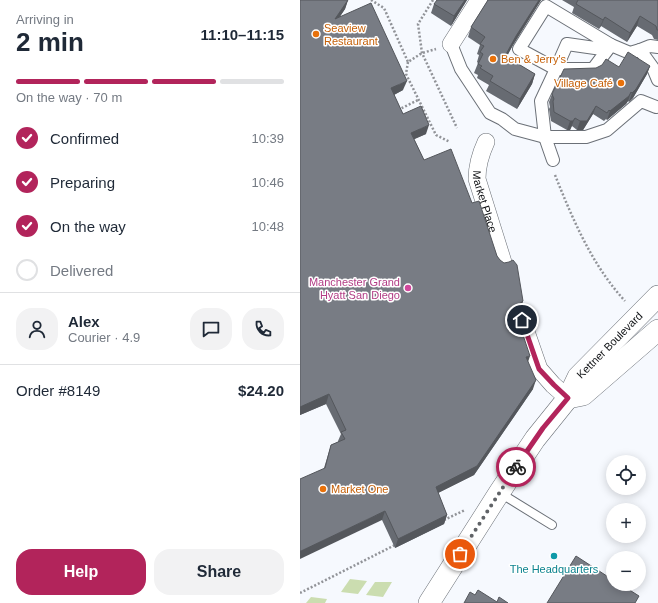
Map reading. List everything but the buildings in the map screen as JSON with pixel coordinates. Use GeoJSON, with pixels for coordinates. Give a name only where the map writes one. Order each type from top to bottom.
{"type":"FeatureCollection","features":[{"type":"Feature","properties":{"kind":"street"},"geometry":{"type":"LineString","coordinates":[[479,0],[451,44],[461,69],[490,113],[502,119],[515,129],[545,137],[586,137],[607,130],[641,101],[657,107]]}},
{"type":"Feature","properties":{"kind":"street"},"geometry":{"type":"LineString","coordinates":[[546,3],[609,48],[593,69],[556,69],[519,49],[546,3]]}},
{"type":"Feature","properties":{"kind":"street"},"geometry":{"type":"LineString","coordinates":[[552,160],[545,137],[541,100],[567,44],[602,49],[609,48],[630,53],[650,46],[658,47]]}},
{"type":"Feature","properties":{"kind":"street"},"geometry":{"type":"LineString","coordinates":[[640,50],[653,68],[658,80]]}},
{"type":"Feature","properties":{"kind":"street","name":"Market Place"},"geometry":{"type":"LineString","coordinates":[[486,142],[477,168],[477,179],[503,262]]}},
{"type":"Feature","properties":{"kind":"street","name":"Kettner Boulevard"},"geometry":{"type":"LineString","coordinates":[[429,603],[499,492],[535,439],[568,398],[578,377],[658,296]]}},
{"type":"Feature","properties":{"kind":"street"},"geometry":{"type":"LineString","coordinates":[[522,320],[539,369],[568,398]]}},
{"type":"Feature","properties":{"kind":"street","name":"Kettner Boulevard"},"geometry":{"type":"LineString","coordinates":[[568,398],[583,395],[658,330]]}},
{"type":"Feature","properties":{"kind":"lane"},"geometry":{"type":"LineString","coordinates":[[499,492],[552,525]]}},
{"type":"Feature","properties":{"kind":"path"},"geometry":{"type":"LineString","coordinates":[[372,0],[384,8],[408,62],[406,74],[436,135],[450,142]]}},
{"type":"Feature","properties":{"kind":"path"},"geometry":{"type":"LineString","coordinates":[[433,0],[418,24],[422,53],[457,128]]}},
{"type":"Feature","properties":{"kind":"path"},"geometry":{"type":"LineString","coordinates":[[408,62],[422,53],[451,44]]}},
{"type":"Feature","properties":{"kind":"path"},"geometry":{"type":"LineString","coordinates":[[394,112],[418,100]]}},
{"type":"Feature","properties":{"kind":"path"},"geometry":{"type":"LineString","coordinates":[[555,175],[571,217],[583,240],[611,283],[627,303]]}},
{"type":"Feature","properties":{"kind":"path"},"geometry":{"type":"LineString","coordinates":[[442,521],[468,508]]}},
{"type":"Feature","properties":{"kind":"path"},"geometry":{"type":"LineString","coordinates":[[300,593],[399,543]]}},
{"type":"Feature","properties":{"kind":"green space"},"geometry":{"type":"Polygon","coordinates":[[[350,579],[367,581],[358,594],[341,592],[350,579]]]}},
{"type":"Feature","properties":{"kind":"green space"},"geometry":{"type":"Polygon","coordinates":[[[375,582],[392,582],[383,597],[366,595],[375,582]]]}},
{"type":"Feature","properties":{"kind":"green space"},"geometry":{"type":"Polygon","coordinates":[[[311,597],[327,599],[325,603],[306,603],[311,597]]]}},
{"type":"Feature","properties":{"kind":"way so far"},"geometry":{"type":"LineString","coordinates":[[460,554],[516,467]]}},
{"type":"Feature","properties":{"kind":"place","name":"Seaview Restaurant"},"geometry":{"type":"Point","coordinates":[316,34]}},
{"type":"Feature","properties":{"kind":"place","name":"Ben & Jerry's"},"geometry":{"type":"Point","coordinates":[493,59]}},
{"type":"Feature","properties":{"kind":"place","name":"Village Café"},"geometry":{"type":"Point","coordinates":[621,83]}},
{"type":"Feature","properties":{"kind":"place","name":"Manchester Grand Hyatt San Diego"},"geometry":{"type":"Point","coordinates":[408,288]}},
{"type":"Feature","properties":{"kind":"place","name":"Market One"},"geometry":{"type":"Point","coordinates":[323,489]}},
{"type":"Feature","properties":{"kind":"place","name":"The Headquarters"},"geometry":{"type":"Point","coordinates":[554,556]}},
{"type":"Feature","properties":{"kind":"route"},"geometry":{"type":"LineString","coordinates":[[516,467],[543,428],[568,398],[539,369],[522,320]]}}]}
